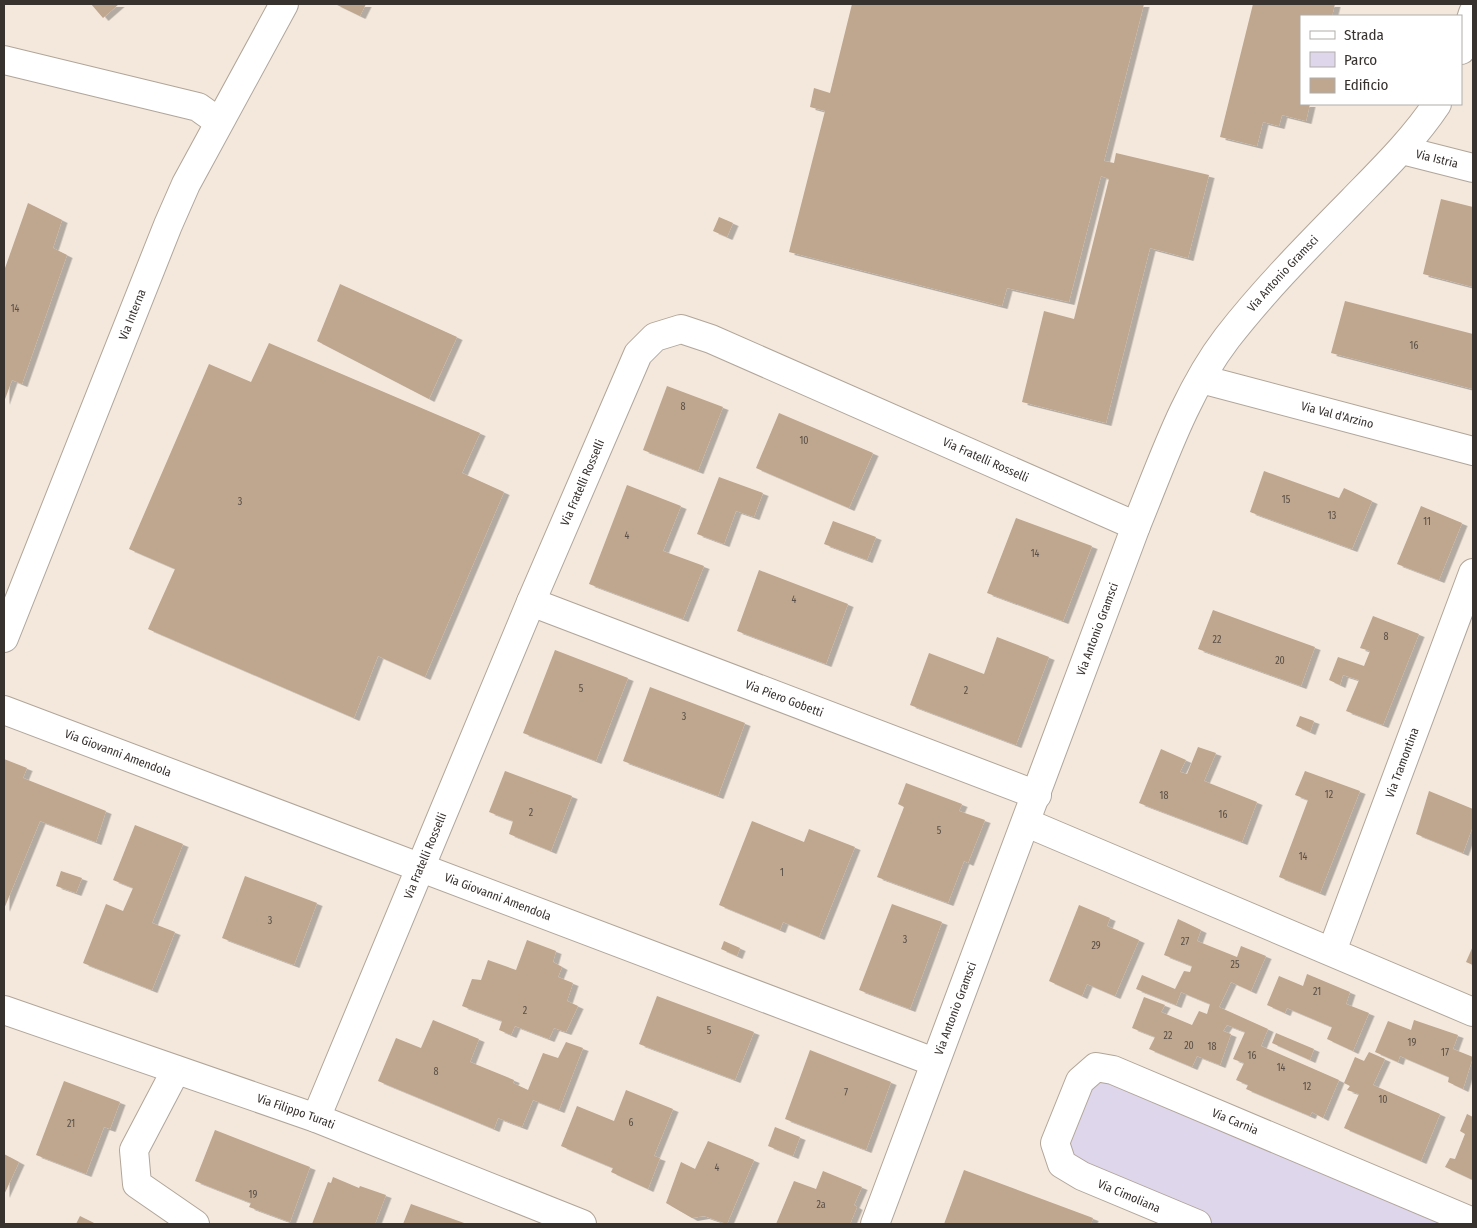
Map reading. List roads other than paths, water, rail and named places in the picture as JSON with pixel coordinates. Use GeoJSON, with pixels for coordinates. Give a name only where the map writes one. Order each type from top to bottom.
{"type":"FeatureCollection","features":[{"type":"Feature","properties":{"kind":"street","name":"Via Interna"},"geometry":{"type":"LineString","coordinates":[[4,638],[186,184],[284,4]]}},
{"type":"Feature","properties":{"kind":"street"},"geometry":{"type":"LineString","coordinates":[[1462,47],[1473,13]]}},
{"type":"Feature","properties":{"kind":"street"},"geometry":{"type":"LineString","coordinates":[[4,60],[198,107],[219,122]]}},
{"type":"Feature","properties":{"kind":"street","name":"Via Antonio Gramsci"},"geometry":{"type":"LineString","coordinates":[[875,1224],[934,1062],[1027,823],[1136,526],[1170,443],[1201,379],[1226,340],[1265,291],[1402,150],[1436,105]]}},
{"type":"Feature","properties":{"kind":"street","name":"Via Istria"},"geometry":{"type":"LineString","coordinates":[[1402,150],[1473,168]]}},
{"type":"Feature","properties":{"kind":"street","name":"Via Fratelli Rosselli"},"geometry":{"type":"LineString","coordinates":[[316,1118],[531,602],[638,354],[655,337],[680,328],[711,339],[1136,526]]}},
{"type":"Feature","properties":{"kind":"street","name":"Via Val d'Arzino"},"geometry":{"type":"LineString","coordinates":[[1201,379],[1473,451]]}},
{"type":"Feature","properties":{"kind":"street","name":"Via Tramontina"},"geometry":{"type":"LineString","coordinates":[[1332,951],[1473,573]]}},
{"type":"Feature","properties":{"kind":"street","name":"Via Piero Gobetti"},"geometry":{"type":"LineString","coordinates":[[531,602],[1037,795]]}},
{"type":"Feature","properties":{"kind":"street","name":"Via Giovanni Amendola"},"geometry":{"type":"LineString","coordinates":[[4,710],[934,1062]]}},
{"type":"Feature","properties":{"kind":"street"},"geometry":{"type":"LineString","coordinates":[[1027,823],[1473,1012]]}},
{"type":"Feature","properties":{"kind":"street","name":"Via Filippo Turati"},"geometry":{"type":"LineString","coordinates":[[4,1010],[316,1118],[582,1224]]}},
{"type":"Feature","properties":{"kind":"street","name":"Via Carnia"},"geometry":{"type":"LineString","coordinates":[[1062,1164],[1056,1142],[1080,1081],[1096,1067],[1113,1070],[1473,1222]]}},
{"type":"Feature","properties":{"kind":"street"},"geometry":{"type":"LineString","coordinates":[[176,1070],[134,1150],[137,1184],[195,1224]]}},
{"type":"Feature","properties":{"kind":"street","name":"Via Cimoliana"},"geometry":{"type":"LineString","coordinates":[[1062,1164],[1082,1176],[1198,1224]]}}]}
